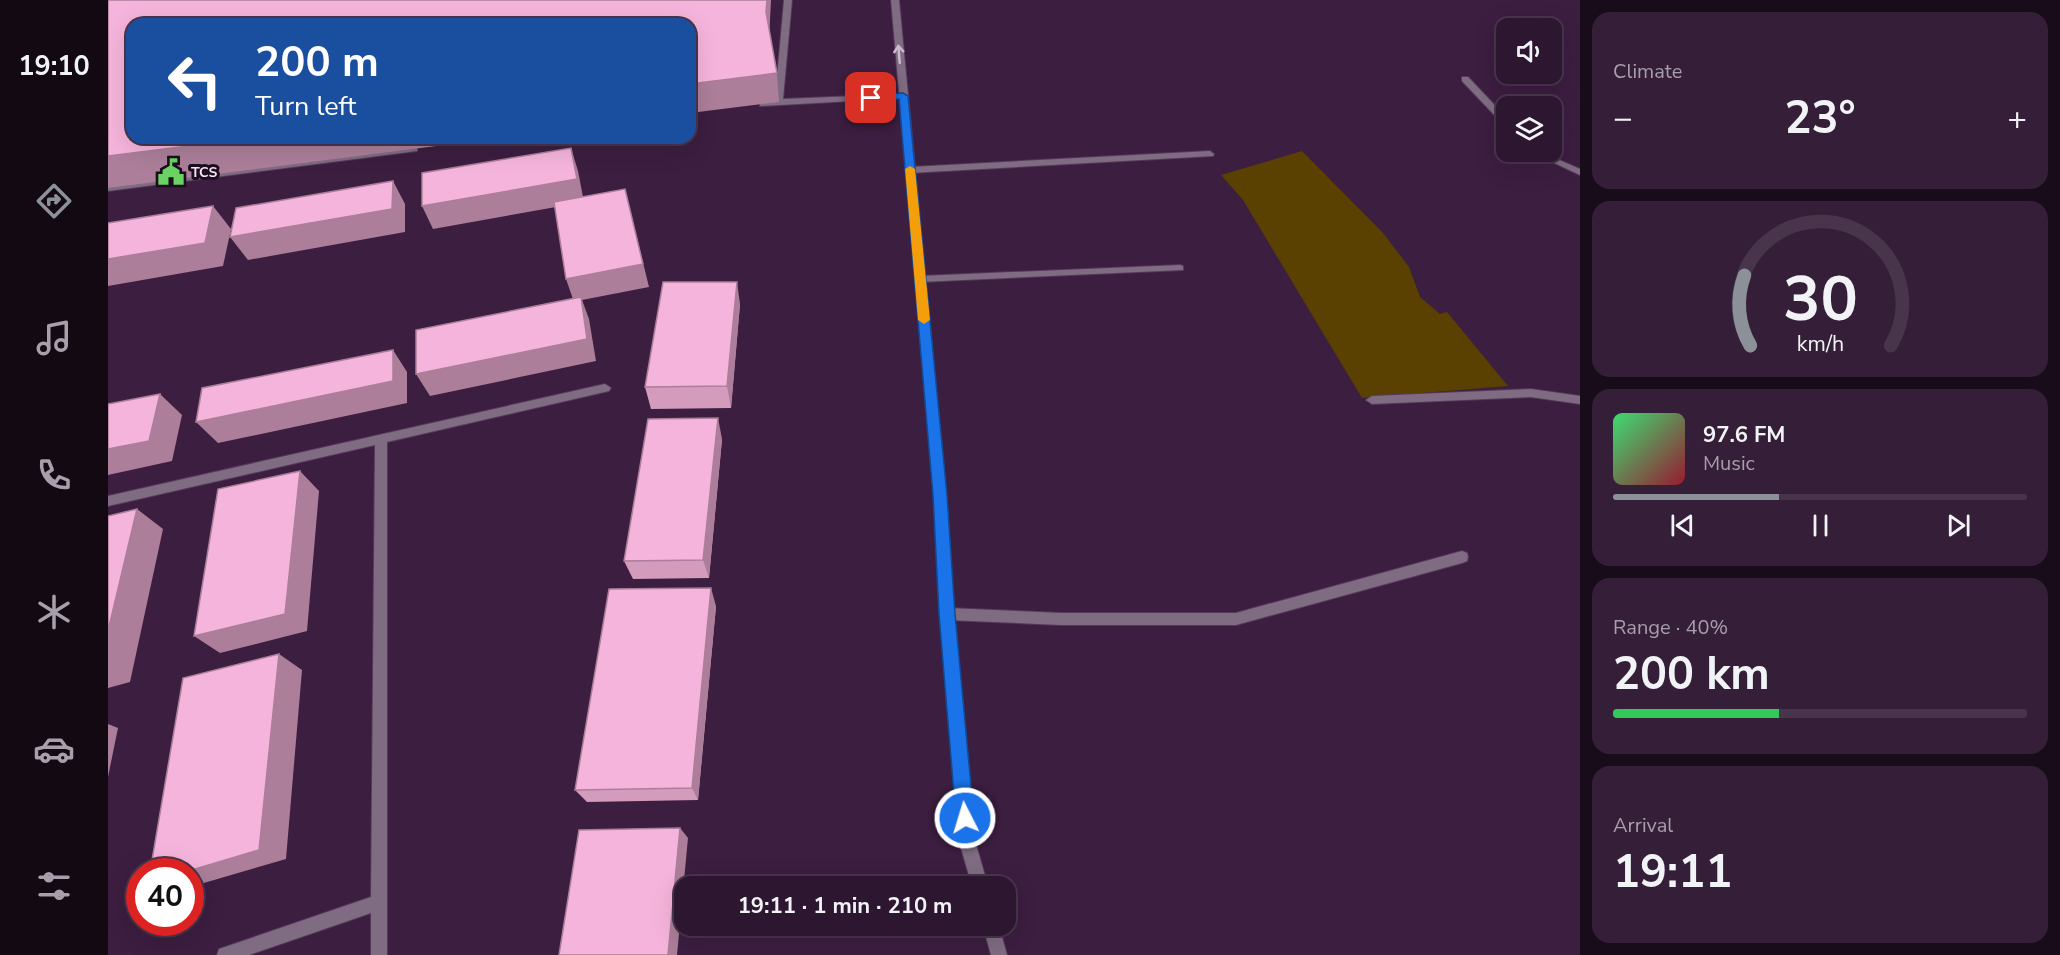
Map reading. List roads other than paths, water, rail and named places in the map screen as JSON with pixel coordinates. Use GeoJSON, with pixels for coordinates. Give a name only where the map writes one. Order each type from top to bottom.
{"type":"FeatureCollection","features":[{"type":"Feature","properties":{"kind":"street"},"geometry":{"type":"LineString","coordinates":[[779,102],[788,0]]}},
{"type":"Feature","properties":{"kind":"street"},"geometry":{"type":"LineString","coordinates":[[895,0],[940,495],[947,614],[967,841],[977,876]]}},
{"type":"Feature","properties":{"kind":"street"},"geometry":{"type":"LineString","coordinates":[[777,39],[786,38]]}},
{"type":"Feature","properties":{"kind":"street"},"geometry":{"type":"LineString","coordinates":[[1465,79],[1496,112]]}},
{"type":"Feature","properties":{"kind":"street"},"geometry":{"type":"LineString","coordinates":[[757,105],[793,100],[903,96]]}},
{"type":"Feature","properties":{"kind":"street"},"geometry":{"type":"LineString","coordinates":[[108,188],[427,147]]}},
{"type":"Feature","properties":{"kind":"street"},"geometry":{"type":"LineString","coordinates":[[910,170],[1210,154]]}},
{"type":"Feature","properties":{"kind":"street"},"geometry":{"type":"LineString","coordinates":[[1558,162],[1580,172]]}},
{"type":"Feature","properties":{"kind":"street"},"geometry":{"type":"LineString","coordinates":[[920,279],[1180,268]]}},
{"type":"Feature","properties":{"kind":"street"},"geometry":{"type":"LineString","coordinates":[[108,501],[604,388]]}},
{"type":"Feature","properties":{"kind":"street"},"geometry":{"type":"LineString","coordinates":[[1372,400],[1531,393],[1580,400]]}},
{"type":"Feature","properties":{"kind":"street"},"geometry":{"type":"LineString","coordinates":[[379,955],[381,439]]}},
{"type":"Feature","properties":{"kind":"street"},"geometry":{"type":"LineString","coordinates":[[947,614],[1061,619],[1236,619],[1462,557]]}},
{"type":"Feature","properties":{"kind":"street"},"geometry":{"type":"LineString","coordinates":[[225,955],[379,902]]}},
{"type":"Feature","properties":{"kind":"street"},"geometry":{"type":"LineString","coordinates":[[994,936],[999,955]]}},
{"type":"Feature","properties":{"kind":"place","name":"TCS"},"geometry":{"type":"Point","coordinates":[171,172]}}]}
